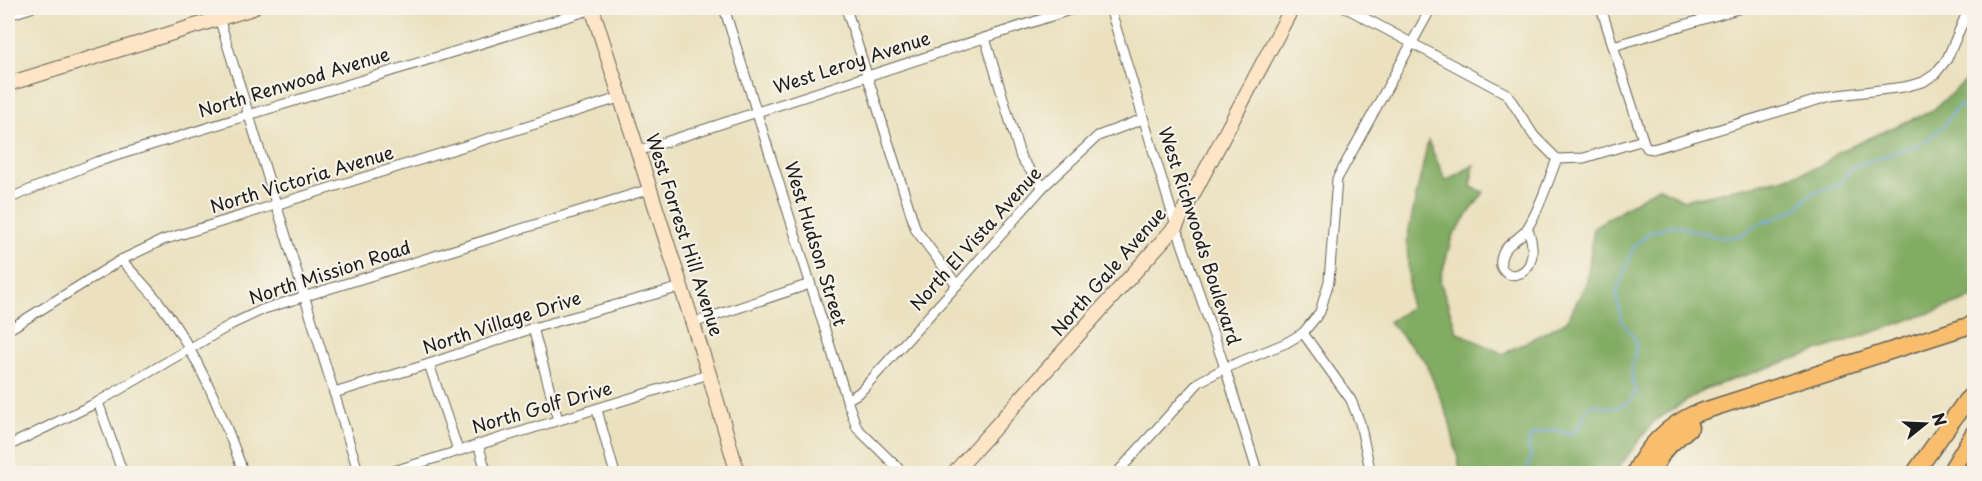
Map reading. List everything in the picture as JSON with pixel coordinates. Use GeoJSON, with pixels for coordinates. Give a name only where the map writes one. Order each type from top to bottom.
{"type":"FeatureCollection","features":[{"type":"Feature","properties":{"kind":"highway"},"geometry":{"type":"LineString","coordinates":[[1634,474],[1643,457],[1658,438],[1675,424],[1694,414],[1974,324]]}},
{"type":"Feature","properties":{"kind":"highway"},"geometry":{"type":"LineString","coordinates":[[1650,474],[1665,448],[1678,435],[1695,425],[1974,335]]}},
{"type":"Feature","properties":{"kind":"highway"},"geometry":{"type":"LineString","coordinates":[[1914,474],[1974,393]]}},
{"type":"Feature","properties":{"kind":"highway"},"geometry":{"type":"LineString","coordinates":[[1929,474],[1974,400]]}},
{"type":"Feature","properties":{"kind":"highway"},"geometry":{"type":"LineString","coordinates":[[1949,474],[1974,433]]}},
{"type":"Feature","properties":{"kind":"highway"},"geometry":{"type":"LineString","coordinates":[[1958,474],[1974,450]]}},
{"type":"Feature","properties":{"kind":"main road"},"geometry":{"type":"LineString","coordinates":[[8,84],[218,13],[254,8]]}},
{"type":"Feature","properties":{"kind":"main road","name":"West Forrest Hill Avenue"},"geometry":{"type":"LineString","coordinates":[[593,8],[709,374],[738,474]]}},
{"type":"Feature","properties":{"kind":"main road","name":"North Gale Avenue"},"geometry":{"type":"LineString","coordinates":[[953,474],[1176,226],[1292,8]]}},
{"type":"Feature","properties":{"kind":"street"},"geometry":{"type":"LineString","coordinates":[[8,15],[31,8]]}},
{"type":"Feature","properties":{"kind":"street","name":"North Renwood Avenue"},"geometry":{"type":"LineString","coordinates":[[8,199],[96,162],[593,8]]}},
{"type":"Feature","properties":{"kind":"street","name":"West Hudson Street"},"geometry":{"type":"LineString","coordinates":[[724,8],[857,428],[904,474]]}},
{"type":"Feature","properties":{"kind":"street"},"geometry":{"type":"LineString","coordinates":[[846,8],[916,230],[957,285]]}},
{"type":"Feature","properties":{"kind":"street","name":"West Leroy Avenue"},"geometry":{"type":"LineString","coordinates":[[638,151],[1076,8]]}},
{"type":"Feature","properties":{"kind":"street","name":"West Richwoods Boulevard"},"geometry":{"type":"LineString","coordinates":[[1110,8],[1176,226],[1225,368],[1258,474]]}},
{"type":"Feature","properties":{"kind":"street"},"geometry":{"type":"LineString","coordinates":[[1346,8],[1507,94],[1534,136],[1557,159],[1584,158],[1642,140]]}},
{"type":"Feature","properties":{"kind":"street"},"geometry":{"type":"LineString","coordinates":[[1116,474],[1199,382],[1225,368],[1286,343],[1302,333],[1320,312],[1328,291],[1337,179],[1431,8]]}},
{"type":"Feature","properties":{"kind":"street"},"geometry":{"type":"LineString","coordinates":[[1601,8],[1642,140],[1647,148],[1656,149],[1832,96],[1904,87],[1923,82],[1935,74],[1947,59],[1969,8]]}},
{"type":"Feature","properties":{"kind":"street"},"geometry":{"type":"LineString","coordinates":[[1614,46],[1741,8]]}},
{"type":"Feature","properties":{"kind":"street"},"geometry":{"type":"LineString","coordinates":[[218,13],[359,474]]}},
{"type":"Feature","properties":{"kind":"street"},"geometry":{"type":"LineString","coordinates":[[985,38],[1021,158],[1043,187]]}},
{"type":"Feature","properties":{"kind":"street","name":"North Victoria Avenue"},"geometry":{"type":"LineString","coordinates":[[8,330],[122,260],[163,240],[622,97]]}},
{"type":"Feature","properties":{"kind":"street","name":"North El Vista Avenue"},"geometry":{"type":"LineString","coordinates":[[847,400],[860,392],[1043,187],[1098,136],[1143,119]]}},
{"type":"Feature","properties":{"kind":"street"},"geometry":{"type":"LineString","coordinates":[[1528,229],[1532,240],[1532,259],[1524,272],[1516,276],[1508,274],[1503,270],[1500,262],[1503,254],[1506,248],[1528,229],[1557,159]]}},
{"type":"Feature","properties":{"kind":"street","name":"North Mission Road"},"geometry":{"type":"LineString","coordinates":[[8,446],[98,402],[232,324],[264,309],[650,189]]}},
{"type":"Feature","properties":{"kind":"street"},"geometry":{"type":"LineString","coordinates":[[122,260],[158,301],[190,349],[210,385],[244,474]]}},
{"type":"Feature","properties":{"kind":"street"},"geometry":{"type":"LineString","coordinates":[[693,323],[810,284]]}},
{"type":"Feature","properties":{"kind":"street","name":"North Village Drive"},"geometry":{"type":"LineString","coordinates":[[334,393],[429,364],[533,328],[681,287]]}},
{"type":"Feature","properties":{"kind":"street"},"geometry":{"type":"LineString","coordinates":[[533,328],[558,420]]}},
{"type":"Feature","properties":{"kind":"street"},"geometry":{"type":"LineString","coordinates":[[1302,333],[1351,400],[1360,423],[1371,474]]}},
{"type":"Feature","properties":{"kind":"street"},"geometry":{"type":"LineString","coordinates":[[429,364],[458,450]]}},
{"type":"Feature","properties":{"kind":"street","name":"North Golf Drive"},"geometry":{"type":"LineString","coordinates":[[384,474],[709,374]]}},
{"type":"Feature","properties":{"kind":"street"},"geometry":{"type":"LineString","coordinates":[[98,402],[123,474]]}},
{"type":"Feature","properties":{"kind":"street"},"geometry":{"type":"LineString","coordinates":[[597,410],[615,474]]}},
{"type":"Feature","properties":{"kind":"street"},"geometry":{"type":"LineString","coordinates":[[478,444],[488,474]]}},
{"type":"Feature","properties":{"kind":"green space"},"geometry":{"type":"Polygon","coordinates":[[[1974,73],[1974,298],[1705,389],[1654,421],[1619,467],[1617,473],[1461,473],[1449,419],[1425,361],[1389,322],[1410,308],[1407,239],[1428,141],[1446,181],[1474,165],[1471,187],[1484,192],[1452,237],[1440,281],[1457,332],[1503,354],[1567,321],[1587,281],[1594,227],[1658,187],[1684,200],[1781,179],[1821,166],[1840,151],[1933,110],[1974,73]]]}},
{"type":"Feature","properties":{"kind":"waterway"},"geometry":{"type":"LineString","coordinates":[[1525,474],[1531,458],[1528,444],[1531,436],[1552,429],[1569,434],[1577,430],[1586,412],[1592,406],[1615,408],[1632,400],[1636,391],[1632,375],[1636,340],[1622,322],[1616,294],[1634,246],[1650,232],[1673,225],[1723,238],[1740,236],[1753,227],[1796,209],[1812,193],[1840,185],[1848,171],[1856,166],[1922,143],[1943,127],[1957,107],[1974,103]]}}]}
